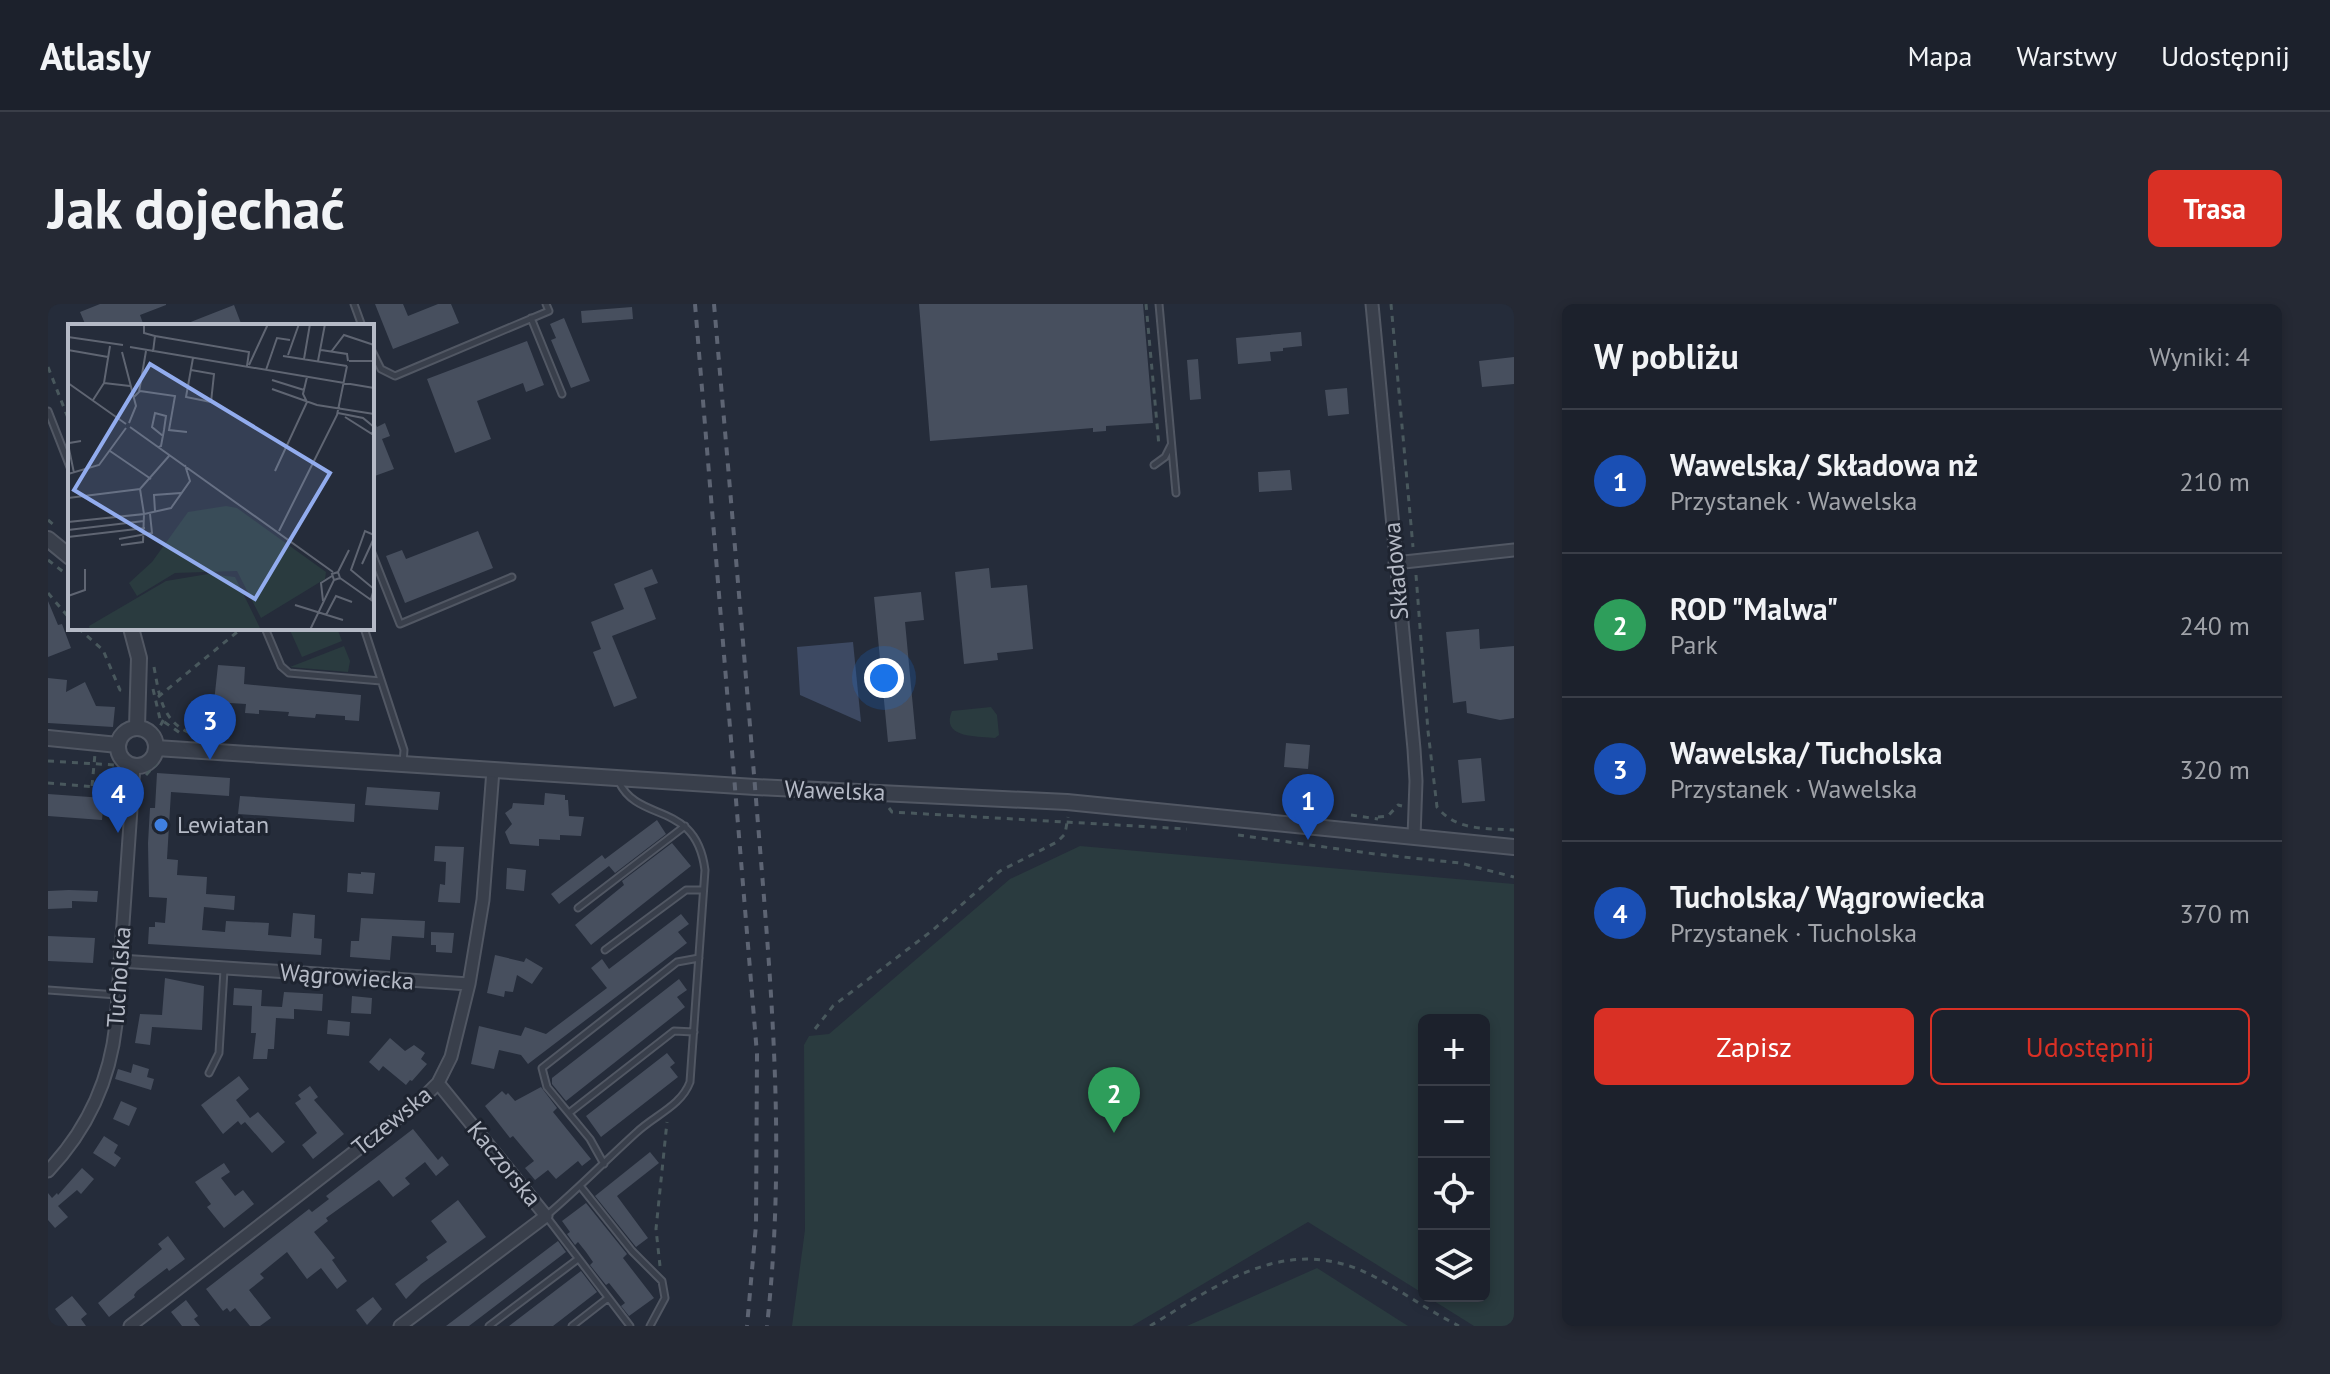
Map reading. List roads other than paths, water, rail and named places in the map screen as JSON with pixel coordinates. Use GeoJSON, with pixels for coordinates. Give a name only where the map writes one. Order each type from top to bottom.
{"type":"FeatureCollection","features":[{"type":"Feature","properties":{"kind":"street","name":"Składowa"},"geometry":{"type":"LineString","coordinates":[[1372,304],[1415,760],[1414,837]]}},
{"type":"Feature","properties":{"kind":"street"},"geometry":{"type":"LineString","coordinates":[[48,539],[68,552]]}},
{"type":"Feature","properties":{"kind":"street"},"geometry":{"type":"LineString","coordinates":[[1395,563],[1514,550]]}},
{"type":"Feature","properties":{"kind":"street"},"geometry":{"type":"LineString","coordinates":[[132,630],[139,658],[137,727]]}},
{"type":"Feature","properties":{"kind":"street"},"geometry":{"type":"LineString","coordinates":[[137,727],[149,732],[157,750],[140,770],[120,756],[118,745],[126,730],[137,727]]}},
{"type":"Feature","properties":{"kind":"street"},"geometry":{"type":"LineString","coordinates":[[48,738],[118,745]]}},
{"type":"Feature","properties":{"kind":"street","name":"Wawelska"},"geometry":{"type":"LineString","coordinates":[[157,750],[1067,802],[1514,847]]}},
{"type":"Feature","properties":{"kind":"street","name":"Tucholska"},"geometry":{"type":"LineString","coordinates":[[48,1171],[71,1144],[97,1099],[112,1052],[120,961],[125,789],[140,770]]}},
{"type":"Feature","properties":{"kind":"street","name":"Tczewska"},"geometry":{"type":"LineString","coordinates":[[130,1326],[421,1100],[438,1083],[451,1057],[469,984],[483,900],[493,770]]}},
{"type":"Feature","properties":{"kind":"street","name":"Wągrowiecka"},"geometry":{"type":"LineString","coordinates":[[120,961],[469,984]]}},
{"type":"Feature","properties":{"kind":"street","name":"Kaczorska"},"geometry":{"type":"LineString","coordinates":[[400,1326],[546,1216],[438,1083]]}},
{"type":"Feature","properties":{"kind":"lane"},"geometry":{"type":"LineString","coordinates":[[354,304],[361,324]]}},
{"type":"Feature","properties":{"kind":"lane"},"geometry":{"type":"LineString","coordinates":[[374,355],[381,369],[395,376],[549,311],[546,304]]}},
{"type":"Feature","properties":{"kind":"lane"},"geometry":{"type":"LineString","coordinates":[[1159,304],[1176,493]]}},
{"type":"Feature","properties":{"kind":"lane"},"geometry":{"type":"LineString","coordinates":[[531,318],[562,394]]}},
{"type":"Feature","properties":{"kind":"lane"},"geometry":{"type":"LineString","coordinates":[[48,411],[68,462]]}},
{"type":"Feature","properties":{"kind":"lane"},"geometry":{"type":"LineString","coordinates":[[1154,465],[1165,457],[1172,444]]}},
{"type":"Feature","properties":{"kind":"lane"},"geometry":{"type":"LineString","coordinates":[[374,558],[400,624],[512,577]]}},
{"type":"Feature","properties":{"kind":"lane"},"geometry":{"type":"LineString","coordinates":[[266,630],[281,666],[289,673],[381,681]]}},
{"type":"Feature","properties":{"kind":"lane"},"geometry":{"type":"LineString","coordinates":[[365,630],[404,750],[403,764]]}},
{"type":"Feature","properties":{"kind":"lane"},"geometry":{"type":"LineString","coordinates":[[616,778],[622,790],[634,800],[685,826],[703,855],[690,1082],[679,1100],[641,1128],[581,1187],[546,1216],[630,1326]]}},
{"type":"Feature","properties":{"kind":"lane"},"geometry":{"type":"LineString","coordinates":[[578,908],[685,826]]}},
{"type":"Feature","properties":{"kind":"lane"},"geometry":{"type":"LineString","coordinates":[[605,950],[686,890],[703,890]]}},
{"type":"Feature","properties":{"kind":"lane"},"geometry":{"type":"LineString","coordinates":[[604,1164],[590,1139],[547,1087],[542,1068],[677,962],[699,958]]}},
{"type":"Feature","properties":{"kind":"lane"},"geometry":{"type":"LineString","coordinates":[[209,1073],[219,1053],[225,969]]}},
{"type":"Feature","properties":{"kind":"lane"},"geometry":{"type":"LineString","coordinates":[[48,990],[118,995]]}},
{"type":"Feature","properties":{"kind":"lane"},"geometry":{"type":"LineString","coordinates":[[569,1113],[674,1031],[694,1032]]}},
{"type":"Feature","properties":{"kind":"lane"},"geometry":{"type":"LineString","coordinates":[[581,1187],[632,1251],[662,1281],[665,1298],[650,1326]]}},
{"type":"Feature","properties":{"kind":"lane"},"geometry":{"type":"LineString","coordinates":[[489,1326],[578,1259]]}},
{"type":"Feature","properties":{"kind":"lane"},"geometry":{"type":"LineString","coordinates":[[572,1326],[608,1298]]}},
{"type":"Feature","properties":{"kind":"water"},"geometry":{"type":"Polygon","coordinates":[[[853,642],[861,722],[800,695],[797,647],[853,642]]]}},
{"type":"Feature","properties":{"kind":"railway"},"geometry":{"type":"LineString","coordinates":[[695,304],[757,1054],[756,1225],[747,1326]]}},
{"type":"Feature","properties":{"kind":"railway"},"geometry":{"type":"LineString","coordinates":[[714,304],[772,1012],[776,1199],[767,1326]]}},
{"type":"Feature","properties":{"kind":"place","name":"Wawelska/ Tucholska"},"geometry":{"type":"Point","coordinates":[210,760]}},
{"type":"Feature","properties":{"kind":"place","name":"Lewiatan"},"geometry":{"type":"Point","coordinates":[161,825]}},
{"type":"Feature","properties":{"kind":"place","name":"Tucholska/ Wągrowiecka"},"geometry":{"type":"Point","coordinates":[118,833]}},
{"type":"Feature","properties":{"kind":"place","name":"Wawelska/ Składowa nż"},"geometry":{"type":"Point","coordinates":[1308,840]}},
{"type":"Feature","properties":{"kind":"place","name":"ROD \"Malwa\""},"geometry":{"type":"Point","coordinates":[1114,1133]}}]}
